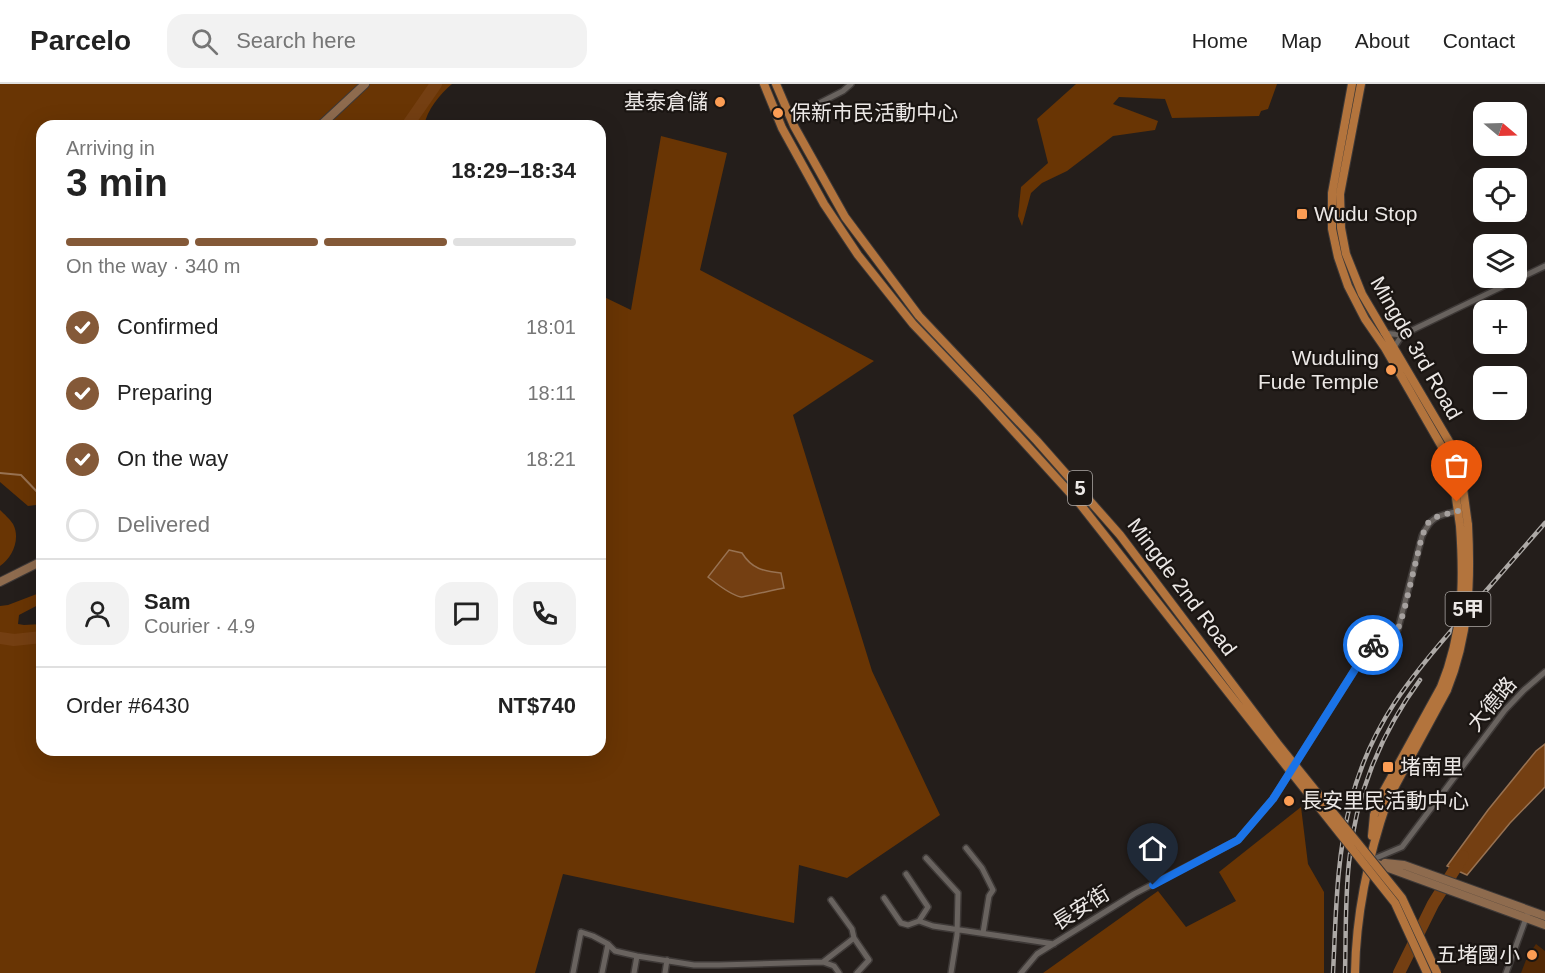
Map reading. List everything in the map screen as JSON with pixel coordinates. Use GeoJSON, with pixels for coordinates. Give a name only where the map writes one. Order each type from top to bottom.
{"type":"FeatureCollection","features":[{"type":"Feature","properties":{"kind":"main road","name":"Mingde 2nd Road"},"geometry":{"type":"LineString","coordinates":[[764,84],[782,128],[824,204],[858,255],[913,324],[1080,504],[1274,746],[1395,903],[1427,973]]}},
{"type":"Feature","properties":{"kind":"main road","name":"Mingde 2nd Road"},"geometry":{"type":"LineString","coordinates":[[776,84],[794,126],[845,217],[919,316],[1038,441],[1120,535],[1274,746],[1402,898],[1437,973]]}},
{"type":"Feature","properties":{"kind":"main road","name":"Mingde 3rd Road"},"geometry":{"type":"LineString","coordinates":[[1352,84],[1352,106],[1341,194],[1341,228],[1346,254],[1356,282],[1385,333],[1392,351],[1450,443],[1461,474],[1464,526],[1471,574],[1462,650],[1388,799],[1369,861],[1362,892],[1355,973]]}},
{"type":"Feature","properties":{"kind":"main road","name":"Mingde 3rd Road"},"geometry":{"type":"LineString","coordinates":[[1361,84],[1352,106],[1332,193],[1332,229],[1348,286],[1374,333],[1392,351]]}},
{"type":"Feature","properties":{"kind":"street"},"geometry":{"type":"LineString","coordinates":[[326,120],[365,84]]}},
{"type":"Feature","properties":{"kind":"street"},"geometry":{"type":"LineString","coordinates":[[796,115],[843,91],[851,84]]}},
{"type":"Feature","properties":{"kind":"street"},"geometry":{"type":"LineString","coordinates":[[1392,351],[1402,335],[1545,266]]}},
{"type":"Feature","properties":{"kind":"street"},"geometry":{"type":"LineString","coordinates":[[1374,333],[1402,335]]}},
{"type":"Feature","properties":{"kind":"street","name":"長安街"},"geometry":{"type":"LineString","coordinates":[[1021,973],[1037,954],[1134,894],[1238,840],[1273,799],[1366,652],[1398,629],[1422,536],[1428,523],[1438,516],[1463,511]]}},
{"type":"Feature","properties":{"kind":"street"},"geometry":{"type":"LineString","coordinates":[[0,582],[36,564]]}},
{"type":"Feature","properties":{"kind":"street","name":"大德路"},"geometry":{"type":"LineString","coordinates":[[1369,861],[1402,847],[1419,828],[1505,710],[1545,672]]}},
{"type":"Feature","properties":{"kind":"street"},"geometry":{"type":"LineString","coordinates":[[966,848],[982,868],[993,890],[989,896],[983,933]]}},
{"type":"Feature","properties":{"kind":"street"},"geometry":{"type":"LineString","coordinates":[[926,858],[958,893],[957,929],[951,973]]}},
{"type":"Feature","properties":{"kind":"street"},"geometry":{"type":"LineString","coordinates":[[1369,861],[1403,868],[1528,913],[1545,916]]}},
{"type":"Feature","properties":{"kind":"street"},"geometry":{"type":"LineString","coordinates":[[906,874],[927,907],[919,921]]}},
{"type":"Feature","properties":{"kind":"street"},"geometry":{"type":"LineString","coordinates":[[884,898],[901,923],[908,925],[919,921],[933,926],[1054,944]]}},
{"type":"Feature","properties":{"kind":"street"},"geometry":{"type":"LineString","coordinates":[[831,900],[852,929],[854,938],[869,960],[857,973]]}},
{"type":"Feature","properties":{"kind":"street"},"geometry":{"type":"LineString","coordinates":[[1528,913],[1545,925]]}},
{"type":"Feature","properties":{"kind":"street"},"geometry":{"type":"LineString","coordinates":[[1506,973],[1528,913]]}},
{"type":"Feature","properties":{"kind":"street"},"geometry":{"type":"LineString","coordinates":[[573,973],[581,932],[608,944],[615,951],[637,956],[694,965],[823,962],[834,966],[838,973]]}},
{"type":"Feature","properties":{"kind":"street"},"geometry":{"type":"LineString","coordinates":[[823,962],[854,938]]}},
{"type":"Feature","properties":{"kind":"street"},"geometry":{"type":"LineString","coordinates":[[602,973],[608,944]]}},
{"type":"Feature","properties":{"kind":"street"},"geometry":{"type":"LineString","coordinates":[[634,973],[637,956]]}},
{"type":"Feature","properties":{"kind":"street"},"geometry":{"type":"LineString","coordinates":[[665,973],[667,960]]}},
{"type":"Feature","properties":{"kind":"street"},"geometry":{"type":"LineString","coordinates":[[755,964],[755,973]]}},
{"type":"Feature","properties":{"kind":"street"},"geometry":{"type":"LineString","coordinates":[[694,965],[694,973]]}},
{"type":"Feature","properties":{"kind":"street"},"geometry":{"type":"LineString","coordinates":[[719,965],[719,973]]}},
{"type":"Feature","properties":{"kind":"shaded area"},"geometry":{"type":"Polygon","coordinates":[[[0,84],[452,84],[435,103],[426,120],[36,120],[36,505],[28,506],[0,482],[0,84]]]}},
{"type":"Feature","properties":{"kind":"shaded area"},"geometry":{"type":"Polygon","coordinates":[[[1076,84],[1277,84],[1268,109],[1261,111],[1259,116],[1172,118],[1165,99],[1119,97],[1113,104],[1158,121],[1155,130],[1113,136],[1067,171],[1042,183],[1031,193],[1022,226],[1018,216],[1021,187],[1048,163],[1037,119],[1076,84]]]}},
{"type":"Feature","properties":{"kind":"shaded area"},"geometry":{"type":"Polygon","coordinates":[[[661,136],[727,153],[700,270],[874,361],[793,415],[872,671],[940,815],[847,878],[799,865],[794,923],[563,874],[535,973],[0,973],[0,606],[36,594],[36,606],[19,615],[18,624],[36,624],[36,756],[606,756],[606,298],[631,310],[661,136]]]}},
{"type":"Feature","properties":{"kind":"shaded area"},"geometry":{"type":"Polygon","coordinates":[[[0,510],[13,524],[16,542],[8,558],[0,566],[0,510]]]}},
{"type":"Feature","properties":{"kind":"shaded area"},"geometry":{"type":"Polygon","coordinates":[[[729,550],[742,553],[750,563],[758,568],[781,573],[784,588],[741,597],[724,589],[708,577],[729,550]]]}},
{"type":"Feature","properties":{"kind":"shaded area"},"geometry":{"type":"Polygon","coordinates":[[[1545,744],[1545,787],[1510,823],[1467,875],[1447,866],[1488,810],[1536,751],[1545,744]]]}},
{"type":"Feature","properties":{"kind":"shaded area"},"geometry":{"type":"Polygon","coordinates":[[[1301,807],[1308,864],[1324,892],[1324,973],[1043,973],[1158,891],[1186,927],[1236,901],[1219,872],[1301,807]]]}},
{"type":"Feature","properties":{"kind":"shaded area"},"geometry":{"type":"Polygon","coordinates":[[[1536,944],[1545,951],[1545,973],[1521,973],[1526,960],[1538,955],[1532,950],[1536,944]]]}},
{"type":"Feature","properties":{"kind":"waterway"},"geometry":{"type":"LineString","coordinates":[[411,120],[436,84]]}},
{"type":"Feature","properties":{"kind":"waterway"},"geometry":{"type":"LineString","coordinates":[[0,473],[21,475],[36,491]]}},
{"type":"Feature","properties":{"kind":"waterway"},"geometry":{"type":"LineString","coordinates":[[0,638],[14,640],[36,638]]}},
{"type":"Feature","properties":{"kind":"waterway"},"geometry":{"type":"LineString","coordinates":[[1399,973],[1433,904],[1463,856]]}},
{"type":"Feature","properties":{"kind":"railway"},"geometry":{"type":"LineString","coordinates":[[1333,973],[1337,889],[1345,826],[1358,777],[1368,751],[1394,703],[1426,660],[1545,523]]}},
{"type":"Feature","properties":{"kind":"railway"},"geometry":{"type":"LineString","coordinates":[[1345,973],[1348,876],[1357,813],[1382,743],[1420,680]]}},
{"type":"Feature","properties":{"kind":"way so far"},"geometry":{"type":"LineString","coordinates":[[1373,645],[1398,629],[1422,536],[1428,523],[1438,516],[1458,511],[1457,502]]}},
{"type":"Feature","properties":{"kind":"place","name":"基泰倉儲"},"geometry":{"type":"Point","coordinates":[720,102]}},
{"type":"Feature","properties":{"kind":"place","name":"保新市民活動中心"},"geometry":{"type":"Point","coordinates":[778,113]}},
{"type":"Feature","properties":{"kind":"place","name":"Wudu Stop"},"geometry":{"type":"Point","coordinates":[1302,214]}},
{"type":"Feature","properties":{"kind":"place","name":"Wuduling Fude Temple"},"geometry":{"type":"Point","coordinates":[1391,370]}},
{"type":"Feature","properties":{"kind":"place","name":"堵南里"},"geometry":{"type":"Point","coordinates":[1388,767]}},
{"type":"Feature","properties":{"kind":"place","name":"長安里民活動中心"},"geometry":{"type":"Point","coordinates":[1289,801]}},
{"type":"Feature","properties":{"kind":"place","name":"五堵國小"},"geometry":{"type":"Point","coordinates":[1532,955]}},
{"type":"Feature","properties":{"kind":"route"},"geometry":{"type":"LineString","coordinates":[[1153,885],[1238,840],[1273,799],[1366,652],[1373,645]]}}]}
